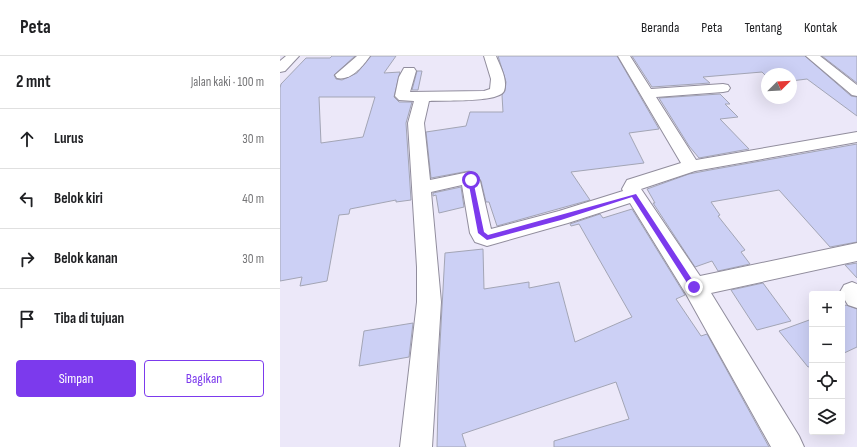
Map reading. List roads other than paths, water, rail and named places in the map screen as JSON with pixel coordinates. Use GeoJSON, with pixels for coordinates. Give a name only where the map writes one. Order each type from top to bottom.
{"type":"FeatureCollection","features":[{"type":"Feature","properties":{"kind":"street"},"geometry":{"type":"LineString","coordinates":[[280,68],[293,56]]}},
{"type":"Feature","properties":{"kind":"street"},"geometry":{"type":"LineString","coordinates":[[342,75],[352,69],[364,56]]}},
{"type":"Feature","properties":{"kind":"street"},"geometry":{"type":"LineString","coordinates":[[409,71],[406,77],[402,96],[423,97],[485,95],[497,91],[498,79],[490,56]]}},
{"type":"Feature","properties":{"kind":"street"},"geometry":{"type":"LineString","coordinates":[[624,56],[648,93],[683,154],[692,166]]}},
{"type":"Feature","properties":{"kind":"street"},"geometry":{"type":"LineString","coordinates":[[812,56],[857,92]]}},
{"type":"Feature","properties":{"kind":"street"},"geometry":{"type":"LineString","coordinates":[[648,93],[672,93],[723,88]]}},
{"type":"Feature","properties":{"kind":"street"},"geometry":{"type":"LineString","coordinates":[[416,447],[429,302],[422,188],[416,123],[418,110],[423,97]]}},
{"type":"Feature","properties":{"kind":"street"},"geometry":{"type":"LineString","coordinates":[[788,447],[694,287],[631,189],[634,184],[692,166],[857,137]]}},
{"type":"Feature","properties":{"kind":"street"},"geometry":{"type":"LineString","coordinates":[[422,188],[469,178],[471,180],[481,233],[487,238],[561,218],[634,195]]}},
{"type":"Feature","properties":{"kind":"street"},"geometry":{"type":"LineString","coordinates":[[694,287],[857,252]]}}]}
